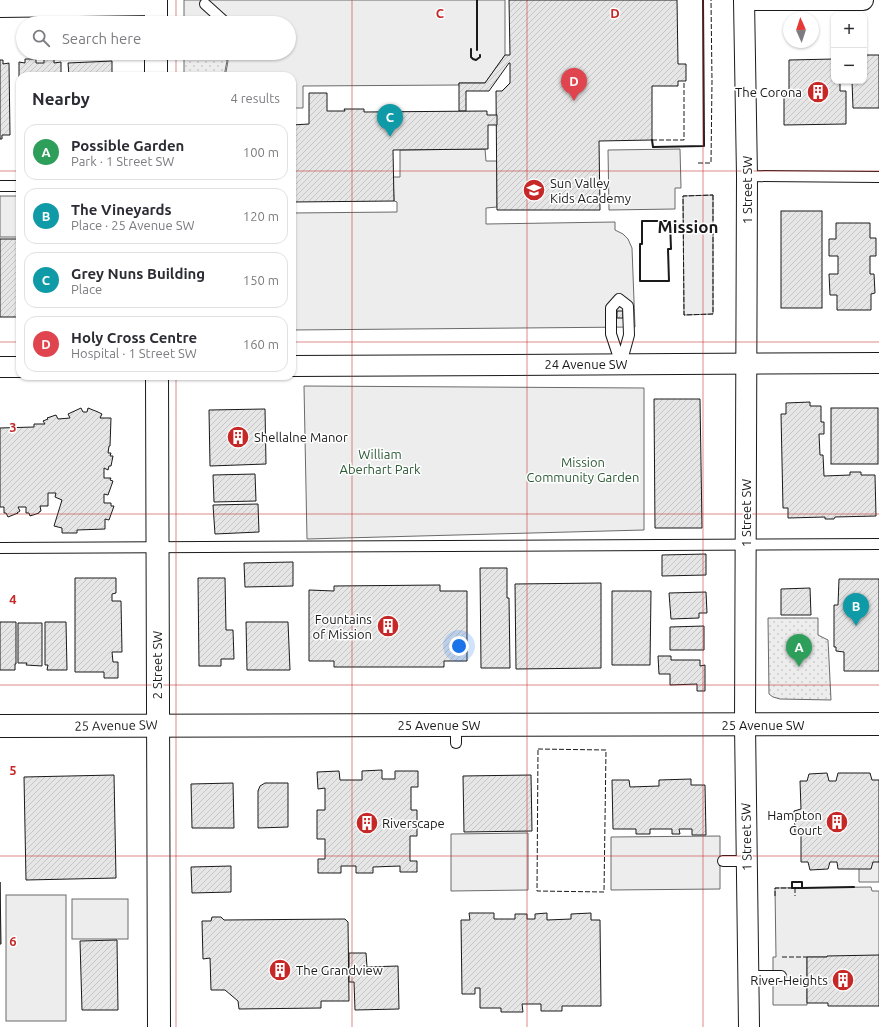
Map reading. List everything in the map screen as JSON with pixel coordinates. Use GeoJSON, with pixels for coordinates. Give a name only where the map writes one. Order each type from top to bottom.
{"type":"FeatureCollection","features":[{"type":"Feature","properties":{"kind":"street"},"geometry":{"type":"LineString","coordinates":[[744,0],[862,0]]}},
{"type":"Feature","properties":{"kind":"street","name":"1 Street SW"},"geometry":{"type":"LineString","coordinates":[[744,0],[747,176],[745,725],[749,1027]]}},
{"type":"Feature","properties":{"kind":"street"},"geometry":{"type":"LineString","coordinates":[[0,7],[156,9]]}},
{"type":"Feature","properties":{"kind":"street"},"geometry":{"type":"LineString","coordinates":[[156,60],[156,72]]}},
{"type":"Feature","properties":{"kind":"street","name":"24 Avenue SW"},"geometry":{"type":"LineString","coordinates":[[296,366],[879,363]]}},
{"type":"Feature","properties":{"kind":"street"},"geometry":{"type":"LineString","coordinates":[[0,367],[16,367]]}},
{"type":"Feature","properties":{"kind":"street","name":"2 Street SW"},"geometry":{"type":"LineString","coordinates":[[156,380],[159,1027]]}},
{"type":"Feature","properties":{"kind":"street","name":"25 Avenue SW"},"geometry":{"type":"LineString","coordinates":[[0,726],[158,725],[456,734],[745,725],[879,724]]}},
{"type":"Feature","properties":{"kind":"lane"},"geometry":{"type":"LineString","coordinates":[[205,4],[218,16]]}},
{"type":"Feature","properties":{"kind":"lane"},"geometry":{"type":"LineString","coordinates":[[747,176],[879,177]]}},
{"type":"Feature","properties":{"kind":"lane"},"geometry":{"type":"LineString","coordinates":[[0,186],[16,186]]}},
{"type":"Feature","properties":{"kind":"lane"},"geometry":{"type":"LineString","coordinates":[[619,299],[628,306],[629,335],[621,364],[611,334],[611,308],[619,299]]}},
{"type":"Feature","properties":{"kind":"lane"},"geometry":{"type":"LineString","coordinates":[[0,548],[879,544]]}},
{"type":"Feature","properties":{"kind":"lane"},"geometry":{"type":"LineString","coordinates":[[723,861],[747,861]]}},
{"type":"Feature","properties":{"kind":"lane"},"geometry":{"type":"LineString","coordinates":[[748,976],[781,976]]}},
{"type":"Feature","properties":{"kind":"shaded area"},"geometry":{"type":"Polygon","coordinates":[[[184,0],[505,0],[505,55],[485,83],[459,83],[459,85],[303,86],[303,108],[296,108],[296,72],[226,72],[228,60],[296,60],[296,16],[184,16],[184,0]]]}},
{"type":"Feature","properties":{"kind":"shaded area"},"geometry":{"type":"Polygon","coordinates":[[[184,60],[227,61],[225,72],[184,72],[184,60]]]}},
{"type":"Feature","properties":{"kind":"shaded area"},"geometry":{"type":"Polygon","coordinates":[[[485,149],[486,161],[497,161],[497,207],[486,208],[486,224],[615,222],[615,230],[623,234],[628,239],[632,248],[635,327],[296,330],[296,213],[397,212],[397,202],[394,201],[393,177],[400,177],[400,150],[485,149]]]}},
{"type":"Feature","properties":{"kind":"shaded area"},"geometry":{"type":"Polygon","coordinates":[[[680,149],[681,188],[675,188],[675,209],[609,210],[608,150],[680,149]]]}},
{"type":"Feature","properties":{"kind":"shaded area"},"geometry":{"type":"Polygon","coordinates":[[[713,195],[713,314],[684,315],[683,196],[713,195]]]}},
{"type":"Feature","properties":{"kind":"shaded area"},"geometry":{"type":"Polygon","coordinates":[[[0,196],[16,196],[16,237],[0,237],[0,196]]]}},
{"type":"Feature","properties":{"kind":"shaded area","name":"William Aberhart Park"},"geometry":{"type":"Polygon","coordinates":[[[304,386],[644,388],[644,530],[307,539],[304,386]]]}},
{"type":"Feature","properties":{"kind":"shaded area"},"geometry":{"type":"Polygon","coordinates":[[[768,618],[818,618],[818,635],[828,640],[831,700],[780,699],[769,694],[768,618]]]}},
{"type":"Feature","properties":{"kind":"shaded area"},"geometry":{"type":"Polygon","coordinates":[[[528,833],[528,890],[451,891],[451,834],[528,833]]]}},
{"type":"Feature","properties":{"kind":"shaded area"},"geometry":{"type":"Polygon","coordinates":[[[879,834],[879,882],[859,882],[859,869],[879,834]]]}},
{"type":"Feature","properties":{"kind":"shaded area"},"geometry":{"type":"Polygon","coordinates":[[[720,836],[720,889],[611,890],[611,837],[720,836]]]}},
{"type":"Feature","properties":{"kind":"shaded area"},"geometry":{"type":"Polygon","coordinates":[[[871,887],[872,891],[879,891],[879,957],[807,957],[807,1005],[773,1005],[773,957],[776,957],[775,888],[871,887]]]}},
{"type":"Feature","properties":{"kind":"shaded area"},"geometry":{"type":"Polygon","coordinates":[[[6,895],[66,895],[66,1021],[6,1021],[6,895]]]}},
{"type":"Feature","properties":{"kind":"shaded area"},"geometry":{"type":"Polygon","coordinates":[[[72,899],[128,899],[128,939],[72,939],[72,899]]]}},
{"type":"Feature","properties":{"kind":"building"},"geometry":{"type":"Polygon","coordinates":[[[509,0],[677,0],[678,64],[686,64],[686,81],[678,81],[678,86],[652,86],[652,140],[599,141],[600,210],[497,210],[496,91],[502,91],[510,83],[510,63],[489,91],[466,91],[466,111],[459,111],[459,83],[485,83],[505,55],[510,55],[509,0]]]}},
{"type":"Feature","properties":{"kind":"building"},"geometry":{"type":"Polygon","coordinates":[[[867,55],[879,55],[879,108],[853,108],[852,84],[867,84],[867,55]]]}},
{"type":"Feature","properties":{"kind":"building","name":"The Corona"},"geometry":{"type":"Polygon","coordinates":[[[831,59],[831,84],[840,84],[840,91],[846,91],[846,124],[784,125],[784,94],[789,94],[789,60],[831,59]]]}},
{"type":"Feature","properties":{"kind":"building"},"geometry":{"type":"Polygon","coordinates":[[[0,60],[3,60],[3,64],[9,63],[10,135],[2,135],[2,139],[0,139],[0,60]]]}},
{"type":"Feature","properties":{"kind":"building"},"geometry":{"type":"Polygon","coordinates":[[[25,60],[36,60],[36,63],[44,63],[44,60],[54,60],[54,63],[61,62],[61,72],[19,72],[19,62],[25,63],[25,60]]]}},
{"type":"Feature","properties":{"kind":"building"},"geometry":{"type":"Polygon","coordinates":[[[112,61],[112,72],[69,72],[68,63],[112,61]]]}},
{"type":"Feature","properties":{"kind":"building"},"geometry":{"type":"Polygon","coordinates":[[[309,93],[327,93],[327,111],[364,109],[364,112],[487,111],[487,115],[497,115],[497,125],[488,125],[488,149],[393,150],[394,201],[296,202],[296,125],[309,124],[309,93]]]}},
{"type":"Feature","properties":{"kind":"building"},"geometry":{"type":"Polygon","coordinates":[[[781,211],[822,211],[822,308],[781,308],[781,211]]]}},
{"type":"Feature","properties":{"kind":"building"},"geometry":{"type":"Polygon","coordinates":[[[836,223],[870,223],[870,238],[876,238],[876,256],[870,256],[870,274],[874,274],[875,293],[871,294],[871,310],[837,310],[837,295],[830,295],[829,274],[838,274],[838,256],[829,256],[829,239],[836,239],[836,223]]]}},
{"type":"Feature","properties":{"kind":"building"},"geometry":{"type":"Polygon","coordinates":[[[0,239],[16,239],[16,317],[0,317],[0,239]]]}},
{"type":"Feature","properties":{"kind":"building"},"geometry":{"type":"Polygon","coordinates":[[[617,311],[623,311],[623,318],[617,318],[617,311]]]}},
{"type":"Feature","properties":{"kind":"building"},"geometry":{"type":"Polygon","coordinates":[[[654,399],[700,399],[702,528],[655,528],[654,399]]]}},
{"type":"Feature","properties":{"kind":"building"},"geometry":{"type":"Polygon","coordinates":[[[810,402],[810,406],[821,406],[821,422],[824,422],[824,434],[819,434],[820,455],[823,455],[824,476],[850,475],[850,472],[861,472],[861,475],[875,475],[876,516],[835,517],[834,519],[825,519],[825,517],[788,518],[788,508],[783,508],[781,414],[786,414],[786,403],[810,402]]]}},
{"type":"Feature","properties":{"kind":"building"},"geometry":{"type":"Polygon","coordinates":[[[81,408],[83,412],[87,412],[88,408],[102,414],[100,418],[111,418],[110,446],[108,453],[111,453],[110,456],[113,456],[111,466],[109,466],[108,470],[104,468],[104,478],[111,478],[110,480],[113,481],[108,495],[104,494],[104,503],[111,503],[111,506],[114,506],[109,520],[105,519],[105,529],[77,530],[77,533],[62,533],[62,528],[54,526],[62,500],[55,497],[56,493],[48,493],[48,506],[40,506],[41,511],[39,513],[30,516],[29,513],[26,513],[26,507],[18,507],[20,511],[18,513],[8,517],[6,513],[4,513],[4,507],[0,507],[0,428],[34,427],[34,424],[45,424],[43,421],[56,415],[58,419],[70,418],[68,414],[81,408]]]}},
{"type":"Feature","properties":{"kind":"building"},"geometry":{"type":"Polygon","coordinates":[[[831,408],[878,408],[878,464],[831,464],[831,408]]]}},
{"type":"Feature","properties":{"kind":"building","name":"Shellalne Manor"},"geometry":{"type":"Polygon","coordinates":[[[265,409],[266,464],[210,466],[209,410],[265,409]]]}},
{"type":"Feature","properties":{"kind":"building"},"geometry":{"type":"Polygon","coordinates":[[[255,474],[256,501],[214,502],[213,475],[255,474]]]}},
{"type":"Feature","properties":{"kind":"building"},"geometry":{"type":"Polygon","coordinates":[[[258,504],[259,532],[215,534],[213,505],[258,504]]]}},
{"type":"Feature","properties":{"kind":"building"},"geometry":{"type":"Polygon","coordinates":[[[706,554],[706,575],[662,576],[662,555],[706,554]]]}},
{"type":"Feature","properties":{"kind":"building"},"geometry":{"type":"Polygon","coordinates":[[[293,562],[293,586],[245,587],[244,563],[293,562]]]}},
{"type":"Feature","properties":{"kind":"building"},"geometry":{"type":"Polygon","coordinates":[[[480,568],[507,568],[510,668],[481,668],[480,568]]]}},
{"type":"Feature","properties":{"kind":"building"},"geometry":{"type":"Polygon","coordinates":[[[75,578],[116,578],[116,593],[112,594],[112,601],[121,601],[122,652],[112,652],[113,662],[118,662],[118,678],[104,678],[104,672],[75,672],[75,578]]]}},
{"type":"Feature","properties":{"kind":"building"},"geometry":{"type":"Polygon","coordinates":[[[198,578],[225,578],[226,630],[233,630],[234,659],[221,659],[221,666],[199,666],[198,578]]]}},
{"type":"Feature","properties":{"kind":"building"},"geometry":{"type":"Polygon","coordinates":[[[839,579],[879,579],[879,671],[844,671],[844,652],[836,651],[836,647],[834,647],[834,605],[838,605],[839,579]]]}},
{"type":"Feature","properties":{"kind":"building"},"geometry":{"type":"Polygon","coordinates":[[[601,583],[601,668],[516,669],[515,584],[601,583]]]}},
{"type":"Feature","properties":{"kind":"building","name":"Fountains of Mission"},"geometry":{"type":"Polygon","coordinates":[[[440,585],[440,591],[467,591],[467,661],[444,661],[444,667],[334,667],[334,661],[309,661],[309,590],[334,591],[334,586],[440,585]]]}},
{"type":"Feature","properties":{"kind":"building"},"geometry":{"type":"Polygon","coordinates":[[[810,588],[811,615],[781,615],[781,589],[810,588]]]}},
{"type":"Feature","properties":{"kind":"building"},"geometry":{"type":"Polygon","coordinates":[[[612,591],[651,591],[650,665],[612,665],[612,591]]]}},
{"type":"Feature","properties":{"kind":"building"},"geometry":{"type":"Polygon","coordinates":[[[706,592],[707,613],[699,613],[699,618],[671,619],[669,593],[706,592]]]}},
{"type":"Feature","properties":{"kind":"building"},"geometry":{"type":"Polygon","coordinates":[[[0,622],[16,622],[15,670],[0,670],[0,622]]]}},
{"type":"Feature","properties":{"kind":"building"},"geometry":{"type":"Polygon","coordinates":[[[45,622],[66,622],[67,670],[47,670],[48,665],[45,665],[45,622]]]}},
{"type":"Feature","properties":{"kind":"building"},"geometry":{"type":"Polygon","coordinates":[[[246,622],[288,622],[290,670],[247,670],[246,622]]]}},
{"type":"Feature","properties":{"kind":"building"},"geometry":{"type":"Polygon","coordinates":[[[18,623],[42,623],[42,666],[18,663],[18,623]]]}},
{"type":"Feature","properties":{"kind":"building"},"geometry":{"type":"Polygon","coordinates":[[[704,626],[704,650],[670,650],[670,627],[704,626]]]}},
{"type":"Feature","properties":{"kind":"building"},"geometry":{"type":"Polygon","coordinates":[[[658,656],[671,656],[671,660],[700,660],[700,666],[705,665],[705,691],[697,691],[697,684],[670,685],[670,674],[659,674],[658,656]]]}},
{"type":"Feature","properties":{"kind":"building","name":"Riverscape"},"geometry":{"type":"Polygon","coordinates":[[[382,770],[382,779],[395,779],[395,771],[418,771],[418,787],[411,787],[411,810],[417,810],[417,836],[410,836],[410,861],[417,861],[417,872],[400,872],[400,866],[373,867],[373,873],[356,873],[356,866],[341,866],[341,873],[318,873],[318,859],[325,859],[325,839],[317,839],[317,810],[325,810],[325,788],[318,789],[317,772],[339,771],[340,780],[362,780],[362,771],[382,770]]]}},
{"type":"Feature","properties":{"kind":"building","name":"Hampton Court"},"geometry":{"type":"Polygon","coordinates":[[[827,773],[829,781],[836,781],[838,773],[870,773],[872,780],[879,780],[879,862],[873,862],[871,869],[838,869],[837,862],[830,862],[828,869],[810,870],[808,862],[801,862],[801,834],[795,833],[794,811],[801,809],[800,781],[807,781],[809,774],[827,773]]]}},
{"type":"Feature","properties":{"kind":"building"},"geometry":{"type":"Polygon","coordinates":[[[114,775],[116,878],[26,880],[24,777],[114,775]]]}},
{"type":"Feature","properties":{"kind":"building"},"geometry":{"type":"Polygon","coordinates":[[[531,775],[532,831],[464,832],[463,776],[531,775]]]}},
{"type":"Feature","properties":{"kind":"building"},"geometry":{"type":"Polygon","coordinates":[[[691,779],[691,785],[705,785],[706,835],[692,835],[692,829],[679,829],[680,834],[672,834],[672,829],[650,829],[650,834],[636,834],[636,829],[613,829],[612,780],[629,780],[630,787],[659,786],[659,780],[691,779]]]}},
{"type":"Feature","properties":{"kind":"building"},"geometry":{"type":"Polygon","coordinates":[[[233,783],[234,828],[192,828],[191,784],[233,783]]]}},
{"type":"Feature","properties":{"kind":"building"},"geometry":{"type":"Polygon","coordinates":[[[265,783],[288,783],[288,827],[258,828],[258,791],[260,786],[265,783]]]}},
{"type":"Feature","properties":{"kind":"building"},"geometry":{"type":"Polygon","coordinates":[[[231,866],[231,892],[192,893],[191,867],[231,866]]]}},
{"type":"Feature","properties":{"kind":"building"},"geometry":{"type":"Polygon","coordinates":[[[0,882],[1,944],[0,944],[0,882]]]}},
{"type":"Feature","properties":{"kind":"building"},"geometry":{"type":"Polygon","coordinates":[[[469,913],[494,913],[494,919],[515,919],[515,914],[527,914],[527,919],[535,919],[535,914],[547,913],[547,920],[571,919],[571,914],[591,913],[591,920],[600,920],[601,1006],[562,1006],[562,1011],[541,1011],[541,1004],[522,1004],[523,1012],[501,1012],[501,1008],[480,1008],[480,988],[475,988],[475,994],[462,994],[461,920],[470,920],[469,913]]]}},
{"type":"Feature","properties":{"kind":"building","name":"The Grandview"},"geometry":{"type":"Polygon","coordinates":[[[212,917],[221,917],[224,920],[345,919],[348,922],[349,1001],[321,1001],[321,1008],[239,1009],[238,1001],[225,990],[211,990],[210,958],[203,959],[202,921],[211,921],[212,917]]]}},
{"type":"Feature","properties":{"kind":"building"},"geometry":{"type":"Polygon","coordinates":[[[117,940],[118,1010],[82,1010],[80,941],[117,940]]]}},
{"type":"Feature","properties":{"kind":"building"},"geometry":{"type":"Polygon","coordinates":[[[349,953],[366,953],[367,967],[398,966],[399,1009],[355,1010],[354,982],[349,982],[349,953]]]}},
{"type":"Feature","properties":{"kind":"building","name":"River Heights"},"geometry":{"type":"Polygon","coordinates":[[[879,955],[879,1006],[828,1006],[828,1003],[807,1003],[807,957],[879,955]]]}},
{"type":"Feature","properties":{"kind":"fence"},"geometry":{"type":"LineString","coordinates":[[698,163],[711,163],[711,0]]}},
{"type":"Feature","properties":{"kind":"fence"},"geometry":{"type":"LineString","coordinates":[[652,140],[684,140],[684,81]]}},
{"type":"Feature","properties":{"kind":"fence"},"geometry":{"type":"LineString","coordinates":[[713,195],[713,314],[684,315],[683,196],[713,195]]}},
{"type":"Feature","properties":{"kind":"fence"},"geometry":{"type":"LineString","coordinates":[[538,749],[606,750],[604,892],[537,891],[538,749]]}},
{"type":"Feature","properties":{"kind":"fence"},"geometry":{"type":"LineString","coordinates":[[775,896],[775,888],[795,888],[795,896]]}},
{"type":"Feature","properties":{"kind":"fence"},"geometry":{"type":"LineString","coordinates":[[782,957],[807,957]]}},
{"type":"Feature","properties":{"kind":"wall"},"geometry":{"type":"LineString","coordinates":[[477,0],[477,50]]}},
{"type":"Feature","properties":{"kind":"wall"},"geometry":{"type":"LineString","coordinates":[[652,140],[653,147],[704,146],[703,0]]}},
{"type":"Feature","properties":{"kind":"wall"},"geometry":{"type":"LineString","coordinates":[[471,49],[471,57],[473,59],[476,60],[480,57],[480,55]]}},
{"type":"Feature","properties":{"kind":"wall"},"geometry":{"type":"LineString","coordinates":[[642,221],[670,221],[671,249],[668,249],[669,281],[640,281],[640,244],[642,244],[642,221]]}},
{"type":"Feature","properties":{"kind":"wall"},"geometry":{"type":"LineString","coordinates":[[792,882],[802,882],[802,888],[792,888],[792,882]]}},
{"type":"Feature","properties":{"kind":"wall"},"geometry":{"type":"LineString","coordinates":[[802,888],[854,887]]}},
{"type":"Feature","properties":{"kind":"place","name":"The Corona"},"geometry":{"type":"Point","coordinates":[818,92]}},
{"type":"Feature","properties":{"kind":"place","name":"Holy Cross Centre"},"geometry":{"type":"Point","coordinates":[574,101]}},
{"type":"Feature","properties":{"kind":"place","name":"Grey Nuns Building"},"geometry":{"type":"Point","coordinates":[390,137]}},
{"type":"Feature","properties":{"kind":"place","name":"Sun Valley Kids Academy"},"geometry":{"type":"Point","coordinates":[534,190]}},
{"type":"Feature","properties":{"kind":"place","name":"Shellalne Manor"},"geometry":{"type":"Point","coordinates":[238,437]}},
{"type":"Feature","properties":{"kind":"place","name":"Fountains of Mission"},"geometry":{"type":"Point","coordinates":[388,626]}},
{"type":"Feature","properties":{"kind":"place","name":"The Vineyards"},"geometry":{"type":"Point","coordinates":[856,626]}},
{"type":"Feature","properties":{"kind":"place","name":"Possible Garden"},"geometry":{"type":"Point","coordinates":[799,667]}},
{"type":"Feature","properties":{"kind":"place","name":"Hampton Court"},"geometry":{"type":"Point","coordinates":[837,822]}},
{"type":"Feature","properties":{"kind":"place","name":"Riverscape"},"geometry":{"type":"Point","coordinates":[367,823]}},
{"type":"Feature","properties":{"kind":"place","name":"The Grandview"},"geometry":{"type":"Point","coordinates":[280,970]}},
{"type":"Feature","properties":{"kind":"place","name":"River Heights"},"geometry":{"type":"Point","coordinates":[843,980]}},
{"type":"Feature","properties":{"kind":"district","name":"Mission"},"geometry":{"type":"Point","coordinates":[688,227]}},
{"type":"Feature","properties":{"kind":"park label","name":"Mission Community Garden"},"geometry":{"type":"Point","coordinates":[583,470]}}]}
